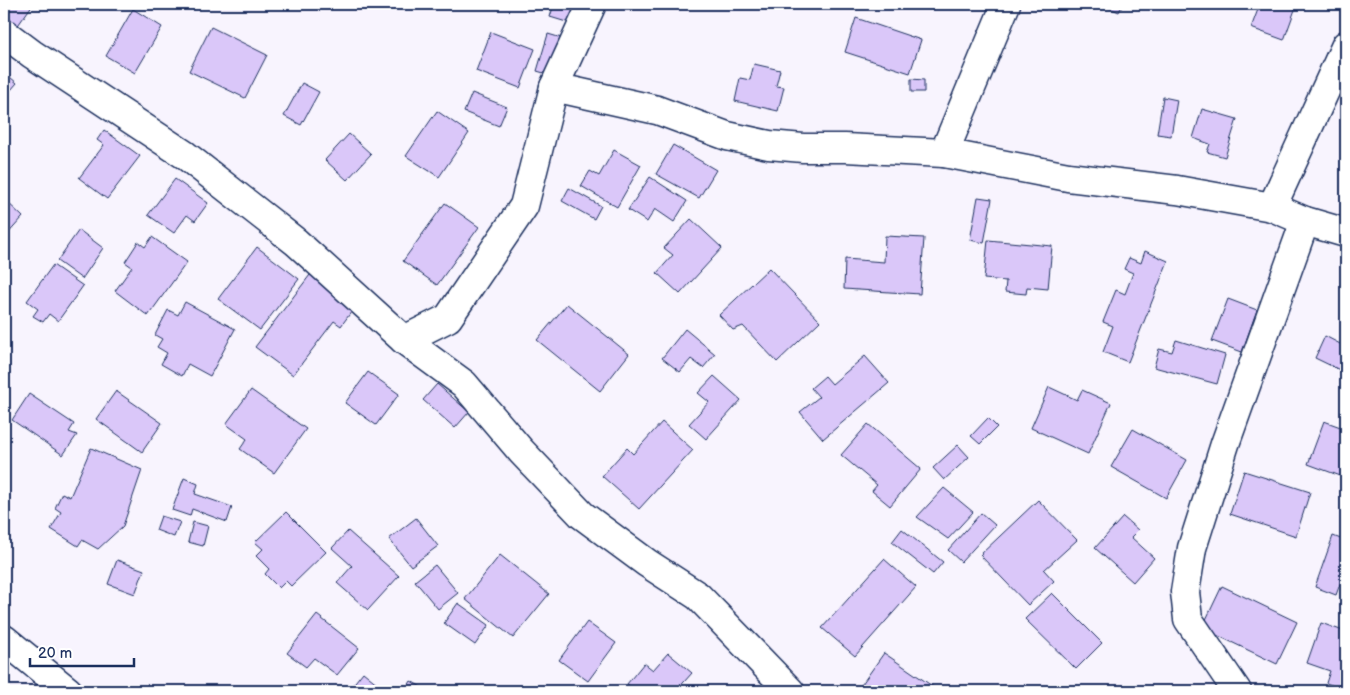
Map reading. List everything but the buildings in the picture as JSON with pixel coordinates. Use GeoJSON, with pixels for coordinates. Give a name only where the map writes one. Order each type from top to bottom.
{"type":"FeatureCollection","features":[{"type":"Feature","properties":{"kind":"street"},"geometry":{"type":"LineString","coordinates":[[404,340],[448,318],[524,206],[554,86],[592,4]]}},
{"type":"Feature","properties":{"kind":"street"},"geometry":{"type":"LineString","coordinates":[[944,153],[1006,4]]}},
{"type":"Feature","properties":{"kind":"street"},"geometry":{"type":"LineString","coordinates":[[4,33],[32,54],[185,155],[296,242],[404,340],[464,384],[521,451],[582,515],[647,563],[698,596],[790,691]]}},
{"type":"Feature","properties":{"kind":"street"},"geometry":{"type":"LineString","coordinates":[[1272,207],[1346,44]]}},
{"type":"Feature","properties":{"kind":"street"},"geometry":{"type":"LineString","coordinates":[[554,86],[657,110],[727,136],[769,145],[944,153],[1068,177],[1177,190],[1272,207],[1305,221],[1346,233]]}},
{"type":"Feature","properties":{"kind":"street"},"geometry":{"type":"LineString","coordinates":[[1237,691],[1188,619],[1184,592],[1192,548],[1224,444],[1305,221]]}},
{"type":"Feature","properties":{"kind":"street"},"geometry":{"type":"LineString","coordinates":[[4,640],[68,691]]}}]}
